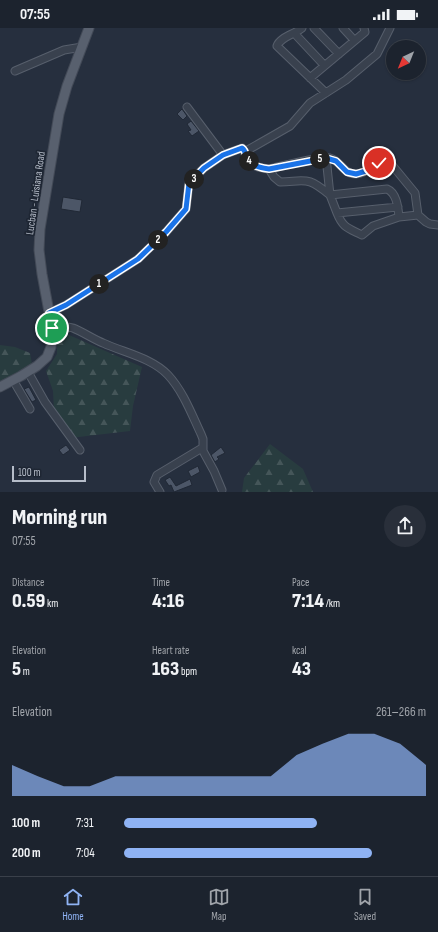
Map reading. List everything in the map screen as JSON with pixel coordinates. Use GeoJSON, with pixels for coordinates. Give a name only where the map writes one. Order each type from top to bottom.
{"type":"FeatureCollection","features":[{"type":"Feature","properties":{"kind":"main road","name":"Lucban - Luisiana Road"},"geometry":{"type":"LineString","coordinates":[[0,387],[37,366],[47,357],[51,347],[52,328],[39,250],[40,229],[59,114],[67,86],[89,28]]}},
{"type":"Feature","properties":{"kind":"street"},"geometry":{"type":"LineString","coordinates":[[302,28],[295,34],[282,39],[278,46],[326,93]]}},
{"type":"Feature","properties":{"kind":"street"},"geometry":{"type":"LineString","coordinates":[[314,28],[339,54]]}},
{"type":"Feature","properties":{"kind":"street"},"geometry":{"type":"LineString","coordinates":[[343,28],[354,40]]}},
{"type":"Feature","properties":{"kind":"street"},"geometry":{"type":"LineString","coordinates":[[310,78],[363,34],[365,32],[364,28]]}},
{"type":"Feature","properties":{"kind":"street"},"geometry":{"type":"LineString","coordinates":[[246,151],[290,126],[297,120],[310,103],[346,80],[376,54],[390,28]]}},
{"type":"Feature","properties":{"kind":"street"},"geometry":{"type":"LineString","coordinates":[[295,34],[324,65]]}},
{"type":"Feature","properties":{"kind":"street"},"geometry":{"type":"LineString","coordinates":[[15,71],[64,50],[82,46]]}},
{"type":"Feature","properties":{"kind":"street"},"geometry":{"type":"LineString","coordinates":[[187,108],[223,155]]}},
{"type":"Feature","properties":{"kind":"street"},"geometry":{"type":"LineString","coordinates":[[49,313],[66,305],[138,259],[166,232],[186,209],[189,183],[204,168],[223,155],[242,148],[246,151]]}},
{"type":"Feature","properties":{"kind":"street"},"geometry":{"type":"LineString","coordinates":[[246,151],[247,159],[254,165],[269,169],[326,158],[332,159],[347,172],[356,174],[366,171],[383,162],[392,166],[415,192],[418,215],[426,222],[438,225]]}},
{"type":"Feature","properties":{"kind":"street"},"geometry":{"type":"LineString","coordinates":[[326,158],[330,195],[342,223],[346,227],[362,235],[373,226],[399,217],[418,215]]}},
{"type":"Feature","properties":{"kind":"street"},"geometry":{"type":"LineString","coordinates":[[269,169],[274,178],[280,182],[310,181],[318,185],[330,195],[387,189],[391,190],[394,194],[398,207],[399,217]]}},
{"type":"Feature","properties":{"kind":"street"},"geometry":{"type":"LineString","coordinates":[[338,213],[398,207]]}},
{"type":"Feature","properties":{"kind":"street"},"geometry":{"type":"LineString","coordinates":[[52,328],[64,326],[73,328],[102,343],[161,368],[170,376],[180,392],[201,434],[203,439],[203,451],[222,490]]}},
{"type":"Feature","properties":{"kind":"street"},"geometry":{"type":"LineString","coordinates":[[28,372],[45,402],[80,450]]}},
{"type":"Feature","properties":{"kind":"street"},"geometry":{"type":"LineString","coordinates":[[13,380],[30,409]]}},
{"type":"Feature","properties":{"kind":"street"},"geometry":{"type":"LineString","coordinates":[[160,492],[154,482],[157,475],[202,448]]}},
{"type":"Feature","properties":{"kind":"green space"},"geometry":{"type":"Polygon","coordinates":[[[57,334],[69,335],[142,367],[133,406],[130,431],[70,438],[54,411],[53,391],[46,371],[57,354],[57,334]]]}},
{"type":"Feature","properties":{"kind":"green space"},"geometry":{"type":"Polygon","coordinates":[[[0,345],[15,347],[30,353],[32,364],[0,383],[0,345]]]}},
{"type":"Feature","properties":{"kind":"green space"},"geometry":{"type":"Polygon","coordinates":[[[270,444],[303,469],[313,492],[242,492],[244,478],[270,444]]]}},
{"type":"Feature","properties":{"kind":"building"},"geometry":{"type":"Polygon","coordinates":[[[182,109],[187,116],[183,120],[177,114],[182,109]]]}},
{"type":"Feature","properties":{"kind":"building"},"geometry":{"type":"Polygon","coordinates":[[[191,121],[199,131],[192,136],[188,131],[191,130],[187,124],[191,121]]]}},
{"type":"Feature","properties":{"kind":"building"},"geometry":{"type":"Polygon","coordinates":[[[63,197],[82,200],[80,212],[61,209],[63,197]]]}},
{"type":"Feature","properties":{"kind":"building"},"geometry":{"type":"Polygon","coordinates":[[[29,387],[36,400],[32,402],[24,389],[29,387]]]}},
{"type":"Feature","properties":{"kind":"building"},"geometry":{"type":"Polygon","coordinates":[[[66,445],[70,450],[63,455],[59,450],[66,445]]]}},
{"type":"Feature","properties":{"kind":"building"},"geometry":{"type":"Polygon","coordinates":[[[221,447],[225,453],[217,457],[219,459],[215,462],[211,455],[221,447]]]}},
{"type":"Feature","properties":{"kind":"building"},"geometry":{"type":"Polygon","coordinates":[[[198,466],[200,472],[191,477],[188,471],[198,466]]]}},
{"type":"Feature","properties":{"kind":"building"},"geometry":{"type":"Polygon","coordinates":[[[170,477],[176,486],[190,479],[192,485],[174,492],[171,485],[169,486],[165,480],[170,477]]]}},
{"type":"Feature","properties":{"kind":"route"},"geometry":{"type":"LineString","coordinates":[[52,328],[49,313],[66,305],[138,259],[166,232],[186,209],[189,183],[204,168],[223,155],[242,148],[246,151],[247,159],[254,165],[259,168],[269,169],[326,158],[336,161],[347,172],[356,174],[366,171],[379,163]]}}]}
